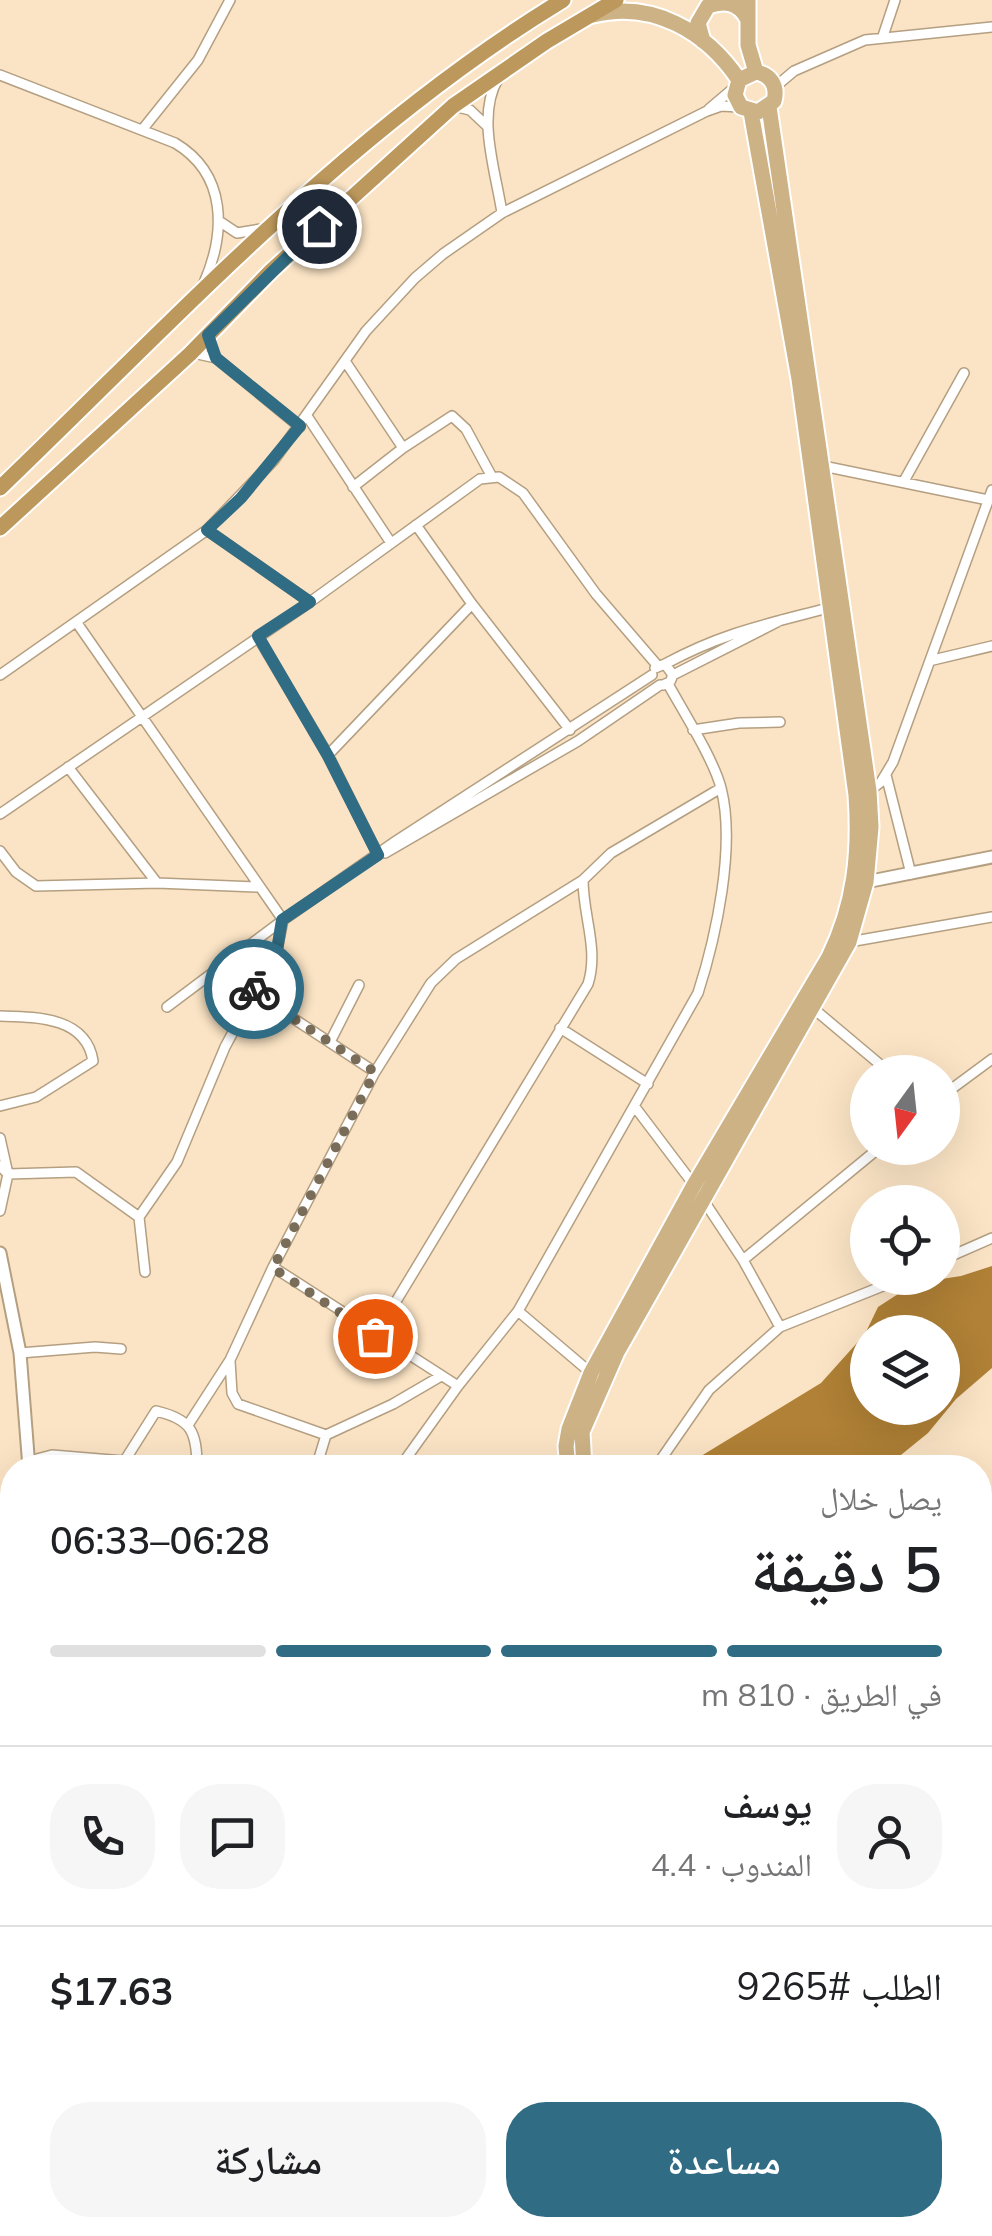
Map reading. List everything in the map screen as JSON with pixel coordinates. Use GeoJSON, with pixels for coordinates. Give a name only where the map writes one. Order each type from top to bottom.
{"type":"FeatureCollection","features":[{"type":"Feature","properties":{"kind":"highway"},"geometry":{"type":"LineString","coordinates":[[0,488],[352,152],[480,52],[563,0]]}},
{"type":"Feature","properties":{"kind":"highway"},"geometry":{"type":"LineString","coordinates":[[0,528],[190,354],[271,271],[453,106],[616,0]]}},
{"type":"Feature","properties":{"kind":"main road"},"geometry":{"type":"LineString","coordinates":[[748,0],[748,45],[759,72],[775,88],[769,107],[823,466],[836,606]]}},
{"type":"Feature","properties":{"kind":"main road"},"geometry":{"type":"LineString","coordinates":[[703,41],[698,23],[716,2],[735,4],[747,18]]}},
{"type":"Feature","properties":{"kind":"main road"},"geometry":{"type":"LineString","coordinates":[[589,16],[621,10],[643,11],[675,22],[723,58],[737,84],[735,95],[746,110],[800,379],[870,827],[866,882],[849,942],[814,1009],[698,1191]]}},
{"type":"Feature","properties":{"kind":"main road"},"geometry":{"type":"LineString","coordinates":[[737,84],[759,72]]}},
{"type":"Feature","properties":{"kind":"main road"},"geometry":{"type":"LineString","coordinates":[[746,110],[769,107]]}},
{"type":"Feature","properties":{"kind":"main road"},"geometry":{"type":"LineString","coordinates":[[583,1455],[582,1432],[613,1347],[841,932],[850,908],[863,793]]}},
{"type":"Feature","properties":{"kind":"main road"},"geometry":{"type":"LineString","coordinates":[[567,1455],[569,1429],[590,1373],[613,1347]]}},
{"type":"Feature","properties":{"kind":"street"},"geometry":{"type":"LineString","coordinates":[[142,130],[198,60],[230,0]]}},
{"type":"Feature","properties":{"kind":"street"},"geometry":{"type":"LineString","coordinates":[[883,36],[895,0]]}},
{"type":"Feature","properties":{"kind":"street"},"geometry":{"type":"LineString","coordinates":[[775,88],[794,71],[865,40],[992,27]]}},
{"type":"Feature","properties":{"kind":"street"},"geometry":{"type":"LineString","coordinates":[[502,213],[489,129],[490,93],[504,70]]}},
{"type":"Feature","properties":{"kind":"street"},"geometry":{"type":"LineString","coordinates":[[759,72],[794,71]]}},
{"type":"Feature","properties":{"kind":"street"},"geometry":{"type":"LineString","coordinates":[[0,75],[176,142],[197,159],[212,181],[219,221],[210,269],[196,298]]}},
{"type":"Feature","properties":{"kind":"street"},"geometry":{"type":"LineString","coordinates":[[0,674],[207,530],[241,498],[300,426],[366,332],[442,254],[502,213],[707,110],[737,84]]}},
{"type":"Feature","properties":{"kind":"street"},"geometry":{"type":"LineString","coordinates":[[453,106],[478,114],[489,129]]}},
{"type":"Feature","properties":{"kind":"street"},"geometry":{"type":"LineString","coordinates":[[707,110],[728,106],[746,110]]}},
{"type":"Feature","properties":{"kind":"street"},"geometry":{"type":"LineString","coordinates":[[219,221],[237,234],[273,226]]}},
{"type":"Feature","properties":{"kind":"street"},"geometry":{"type":"LineString","coordinates":[[208,335],[216,358]]}},
{"type":"Feature","properties":{"kind":"street"},"geometry":{"type":"LineString","coordinates":[[190,354],[205,353],[216,358],[300,426]]}},
{"type":"Feature","properties":{"kind":"street"},"geometry":{"type":"LineString","coordinates":[[345,361],[403,448]]}},
{"type":"Feature","properties":{"kind":"street"},"geometry":{"type":"LineString","coordinates":[[904,481],[964,373]]}},
{"type":"Feature","properties":{"kind":"street"},"geometry":{"type":"LineString","coordinates":[[307,416],[391,543]]}},
{"type":"Feature","properties":{"kind":"street"},"geometry":{"type":"LineString","coordinates":[[353,486],[452,416],[466,429],[492,478]]}},
{"type":"Feature","properties":{"kind":"street"},"geometry":{"type":"LineString","coordinates":[[823,466],[990,495],[886,776],[863,793]]}},
{"type":"Feature","properties":{"kind":"street"},"geometry":{"type":"LineString","coordinates":[[0,814],[310,602],[480,478],[500,477],[523,493],[596,594],[667,681],[721,788],[726,825],[713,947],[698,993],[518,1311],[408,1455]]}},
{"type":"Feature","properties":{"kind":"street"},"geometry":{"type":"LineString","coordinates":[[416,525],[578,740]]}},
{"type":"Feature","properties":{"kind":"street"},"geometry":{"type":"LineString","coordinates":[[207,530],[310,602]]}},
{"type":"Feature","properties":{"kind":"street"},"geometry":{"type":"LineString","coordinates":[[328,756],[472,604]]}},
{"type":"Feature","properties":{"kind":"street"},"geometry":{"type":"LineString","coordinates":[[167,1007],[282,920],[658,668],[707,642],[759,624],[836,606]]}},
{"type":"Feature","properties":{"kind":"street"},"geometry":{"type":"LineString","coordinates":[[378,855],[396,849],[578,740],[667,681],[781,620]]}},
{"type":"Feature","properties":{"kind":"street"},"geometry":{"type":"LineString","coordinates":[[77,623],[282,920],[277,950],[209,1082],[177,1162],[139,1217],[145,1272]]}},
{"type":"Feature","properties":{"kind":"street"},"geometry":{"type":"LineString","coordinates":[[258,636],[328,756],[378,855]]}},
{"type":"Feature","properties":{"kind":"street"},"geometry":{"type":"LineString","coordinates":[[932,660],[992,646]]}},
{"type":"Feature","properties":{"kind":"street"},"geometry":{"type":"LineString","coordinates":[[658,668],[667,681]]}},
{"type":"Feature","properties":{"kind":"street"},"geometry":{"type":"LineString","coordinates":[[693,730],[780,722]]}},
{"type":"Feature","properties":{"kind":"street"},"geometry":{"type":"LineString","coordinates":[[68,767],[156,883]]}},
{"type":"Feature","properties":{"kind":"street"},"geometry":{"type":"LineString","coordinates":[[886,776],[911,874]]}},
{"type":"Feature","properties":{"kind":"street"},"geometry":{"type":"LineString","coordinates":[[188,1424],[254,1316],[273,1268],[375,1072],[431,983],[456,959],[584,880],[611,852],[721,788]]}},
{"type":"Feature","properties":{"kind":"street"},"geometry":{"type":"LineString","coordinates":[[0,851],[16,872],[36,886],[258,886]]}},
{"type":"Feature","properties":{"kind":"street"},"geometry":{"type":"LineString","coordinates":[[866,882],[992,858]]}},
{"type":"Feature","properties":{"kind":"street"},"geometry":{"type":"LineString","coordinates":[[375,1336],[588,984],[593,968],[584,880]]}},
{"type":"Feature","properties":{"kind":"street"},"geometry":{"type":"LineString","coordinates":[[849,942],[992,917]]}},
{"type":"Feature","properties":{"kind":"street"},"geometry":{"type":"LineString","coordinates":[[330,1042],[359,985]]}},
{"type":"Feature","properties":{"kind":"street"},"geometry":{"type":"LineString","coordinates":[[253,992],[375,1072]]}},
{"type":"Feature","properties":{"kind":"street"},"geometry":{"type":"LineString","coordinates":[[814,1009],[869,1055]]}},
{"type":"Feature","properties":{"kind":"street"},"geometry":{"type":"LineString","coordinates":[[0,1016],[35,1016],[65,1024],[90,1050],[93,1061],[36,1098],[0,1106]]}},
{"type":"Feature","properties":{"kind":"street"},"geometry":{"type":"LineString","coordinates":[[560,1028],[648,1084]]}},
{"type":"Feature","properties":{"kind":"street"},"geometry":{"type":"LineString","coordinates":[[960,1084],[990,1064]]}},
{"type":"Feature","properties":{"kind":"street"},"geometry":{"type":"LineString","coordinates":[[635,1108],[698,1191],[780,1327]]}},
{"type":"Feature","properties":{"kind":"street"},"geometry":{"type":"LineString","coordinates":[[0,1138],[8,1174],[0,1211]]}},
{"type":"Feature","properties":{"kind":"street"},"geometry":{"type":"LineString","coordinates":[[743,1260],[859,1165]]}},
{"type":"Feature","properties":{"kind":"street"},"geometry":{"type":"LineString","coordinates":[[0,1166],[8,1174],[76,1172],[139,1217]]}},
{"type":"Feature","properties":{"kind":"street"},"geometry":{"type":"LineString","coordinates":[[960,1252],[992,1238]]}},
{"type":"Feature","properties":{"kind":"street"},"geometry":{"type":"LineString","coordinates":[[0,1253],[20,1352],[28,1455]]}},
{"type":"Feature","properties":{"kind":"street"},"geometry":{"type":"LineString","coordinates":[[273,1268],[458,1386]]}},
{"type":"Feature","properties":{"kind":"street"},"geometry":{"type":"LineString","coordinates":[[664,1455],[709,1390],[780,1327],[860,1295]]}},
{"type":"Feature","properties":{"kind":"street"},"geometry":{"type":"LineString","coordinates":[[518,1311],[590,1373]]}},
{"type":"Feature","properties":{"kind":"street"},"geometry":{"type":"LineString","coordinates":[[20,1352],[120,1349]]}},
{"type":"Feature","properties":{"kind":"street"},"geometry":{"type":"LineString","coordinates":[[230,1360],[232,1393],[238,1404],[326,1434],[393,1404],[442,1376]]}},
{"type":"Feature","properties":{"kind":"street"},"geometry":{"type":"LineString","coordinates":[[127,1455],[152,1413],[180,1417],[188,1424],[195,1455]]}},
{"type":"Feature","properties":{"kind":"street"},"geometry":{"type":"LineString","coordinates":[[320,1455],[326,1434]]}},
{"type":"Feature","properties":{"kind":"shaded area"},"geometry":{"type":"Polygon","coordinates":[[[992,1266],[992,1368],[960,1396],[960,1315],[874,1315],[878,1307],[896,1295],[960,1295],[960,1276],[992,1266]]]}},
{"type":"Feature","properties":{"kind":"shaded area"},"geometry":{"type":"Polygon","coordinates":[[[850,1351],[850,1425],[935,1425],[901,1455],[703,1455],[821,1383],[850,1351]]]}},
{"type":"Feature","properties":{"kind":"way so far"},"geometry":{"type":"LineString","coordinates":[[254,989],[253,992],[375,1072],[273,1268],[375,1336]]}},
{"type":"Feature","properties":{"kind":"route"},"geometry":{"type":"LineString","coordinates":[[254,989],[277,950],[282,920],[378,855],[328,756],[258,636],[310,602],[207,530],[241,498],[300,426],[216,358],[208,335],[319,226]]}}]}
